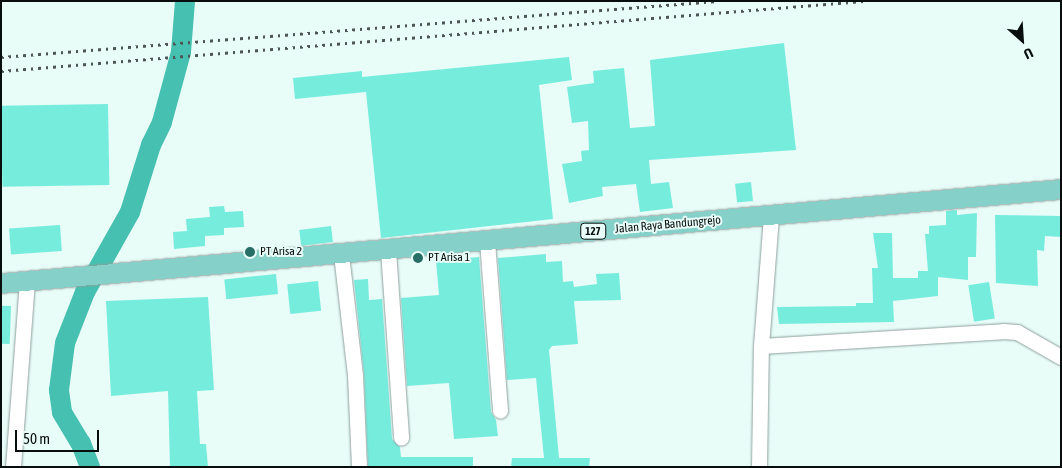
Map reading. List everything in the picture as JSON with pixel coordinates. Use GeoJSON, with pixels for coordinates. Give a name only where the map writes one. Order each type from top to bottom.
{"type":"FeatureCollection","features":[{"type":"Feature","properties":{"kind":"main road","name":"Jalan Raya Bandungrejo"},"geometry":{"type":"LineString","coordinates":[[27,281],[1061,189]]}},
{"type":"Feature","properties":{"kind":"main road","name":"127"},"geometry":{"type":"LineString","coordinates":[[1,283],[27,281]]}},
{"type":"Feature","properties":{"kind":"street"},"geometry":{"type":"LineString","coordinates":[[759,467],[761,346],[771,215]]}},
{"type":"Feature","properties":{"kind":"street"},"geometry":{"type":"LineString","coordinates":[[486,241],[500,411]]}},
{"type":"Feature","properties":{"kind":"street"},"geometry":{"type":"LineString","coordinates":[[388,250],[401,438]]}},
{"type":"Feature","properties":{"kind":"street"},"geometry":{"type":"LineString","coordinates":[[341,254],[355,375],[359,467]]}},
{"type":"Feature","properties":{"kind":"street"},"geometry":{"type":"LineString","coordinates":[[13,467],[27,281]]}},
{"type":"Feature","properties":{"kind":"street"},"geometry":{"type":"LineString","coordinates":[[761,346],[1003,331],[1018,332],[1061,357]]}},
{"type":"Feature","properties":{"kind":"building"},"geometry":{"type":"Polygon","coordinates":[[[784,43],[796,150],[649,160],[651,184],[669,182],[673,208],[640,212],[636,184],[602,187],[603,196],[569,203],[562,164],[582,161],[581,151],[589,150],[588,121],[572,123],[567,87],[594,83],[593,71],[624,68],[630,128],[655,126],[650,60],[784,43]]]}},
{"type":"Feature","properties":{"kind":"building"},"geometry":{"type":"Polygon","coordinates":[[[569,57],[572,80],[539,85],[553,219],[381,238],[366,92],[295,99],[293,78],[362,71],[362,77],[569,57]]]}},
{"type":"Feature","properties":{"kind":"building"},"geometry":{"type":"Polygon","coordinates":[[[108,104],[109,185],[2,187],[1,106],[108,104]]]}},
{"type":"Feature","properties":{"kind":"building"},"geometry":{"type":"Polygon","coordinates":[[[751,182],[753,201],[737,203],[735,184],[751,182]]]}},
{"type":"Feature","properties":{"kind":"building"},"geometry":{"type":"Polygon","coordinates":[[[224,206],[225,212],[243,211],[244,227],[224,228],[224,235],[205,236],[205,246],[174,249],[173,232],[187,231],[186,219],[210,217],[209,207],[224,206]]]}},
{"type":"Feature","properties":{"kind":"building"},"geometry":{"type":"Polygon","coordinates":[[[957,210],[957,215],[977,213],[976,257],[968,257],[968,280],[938,277],[938,296],[893,301],[894,322],[779,324],[777,307],[856,306],[856,303],[873,303],[872,268],[878,268],[873,233],[892,233],[893,278],[918,278],[918,271],[928,271],[925,234],[929,234],[929,226],[946,225],[946,211],[957,210]]]}},
{"type":"Feature","properties":{"kind":"building"},"geometry":{"type":"Polygon","coordinates":[[[995,215],[1061,216],[1061,237],[1045,236],[1044,251],[1037,250],[1038,286],[996,283],[995,215]]]}},
{"type":"Feature","properties":{"kind":"building"},"geometry":{"type":"Polygon","coordinates":[[[60,225],[62,251],[11,254],[9,229],[60,225]]]}},
{"type":"Feature","properties":{"kind":"building"},"geometry":{"type":"Polygon","coordinates":[[[331,226],[333,242],[301,246],[299,230],[331,226]]]}},
{"type":"Feature","properties":{"kind":"building"},"geometry":{"type":"Polygon","coordinates":[[[546,254],[546,262],[562,261],[563,282],[573,281],[574,287],[597,284],[596,274],[619,273],[621,300],[574,301],[578,344],[552,346],[549,350],[559,458],[590,458],[589,467],[511,467],[512,458],[544,458],[536,378],[507,380],[498,258],[546,254]]]}},
{"type":"Feature","properties":{"kind":"building"},"geometry":{"type":"Polygon","coordinates":[[[479,257],[491,412],[496,420],[498,436],[454,439],[449,383],[407,386],[401,298],[439,295],[436,261],[479,257]]]}},
{"type":"Feature","properties":{"kind":"building"},"geometry":{"type":"Polygon","coordinates":[[[276,274],[278,294],[226,299],[224,279],[276,274]]]}},
{"type":"Feature","properties":{"kind":"building"},"geometry":{"type":"Polygon","coordinates":[[[368,279],[369,300],[382,299],[392,439],[400,447],[401,457],[473,457],[473,467],[368,467],[364,374],[354,280],[368,279]]]}},
{"type":"Feature","properties":{"kind":"building"},"geometry":{"type":"Polygon","coordinates":[[[318,281],[321,311],[290,314],[287,284],[318,281]]]}},
{"type":"Feature","properties":{"kind":"building"},"geometry":{"type":"Polygon","coordinates":[[[989,282],[995,319],[974,322],[968,285],[989,282]]]}},
{"type":"Feature","properties":{"kind":"building"},"geometry":{"type":"Polygon","coordinates":[[[208,297],[214,390],[197,391],[200,444],[206,444],[208,467],[170,467],[168,391],[111,396],[106,301],[208,297]]]}},
{"type":"Feature","properties":{"kind":"building"},"geometry":{"type":"Polygon","coordinates":[[[1,306],[11,306],[10,344],[1,344],[1,306]]]}},
{"type":"Feature","properties":{"kind":"waterway"},"geometry":{"type":"LineString","coordinates":[[90,467],[81,444],[62,412],[59,390],[65,343],[85,292],[130,212],[151,145],[162,122],[181,52],[185,1]]}},
{"type":"Feature","properties":{"kind":"railway"},"geometry":{"type":"LineString","coordinates":[[1,57],[718,1]]}},
{"type":"Feature","properties":{"kind":"railway"},"geometry":{"type":"LineString","coordinates":[[1,71],[863,1]]}},
{"type":"Feature","properties":{"kind":"place","name":"PT Arisa 2"},"geometry":{"type":"Point","coordinates":[250,252]}},
{"type":"Feature","properties":{"kind":"place","name":"PT Arisa 1"},"geometry":{"type":"Point","coordinates":[418,258]}}]}
